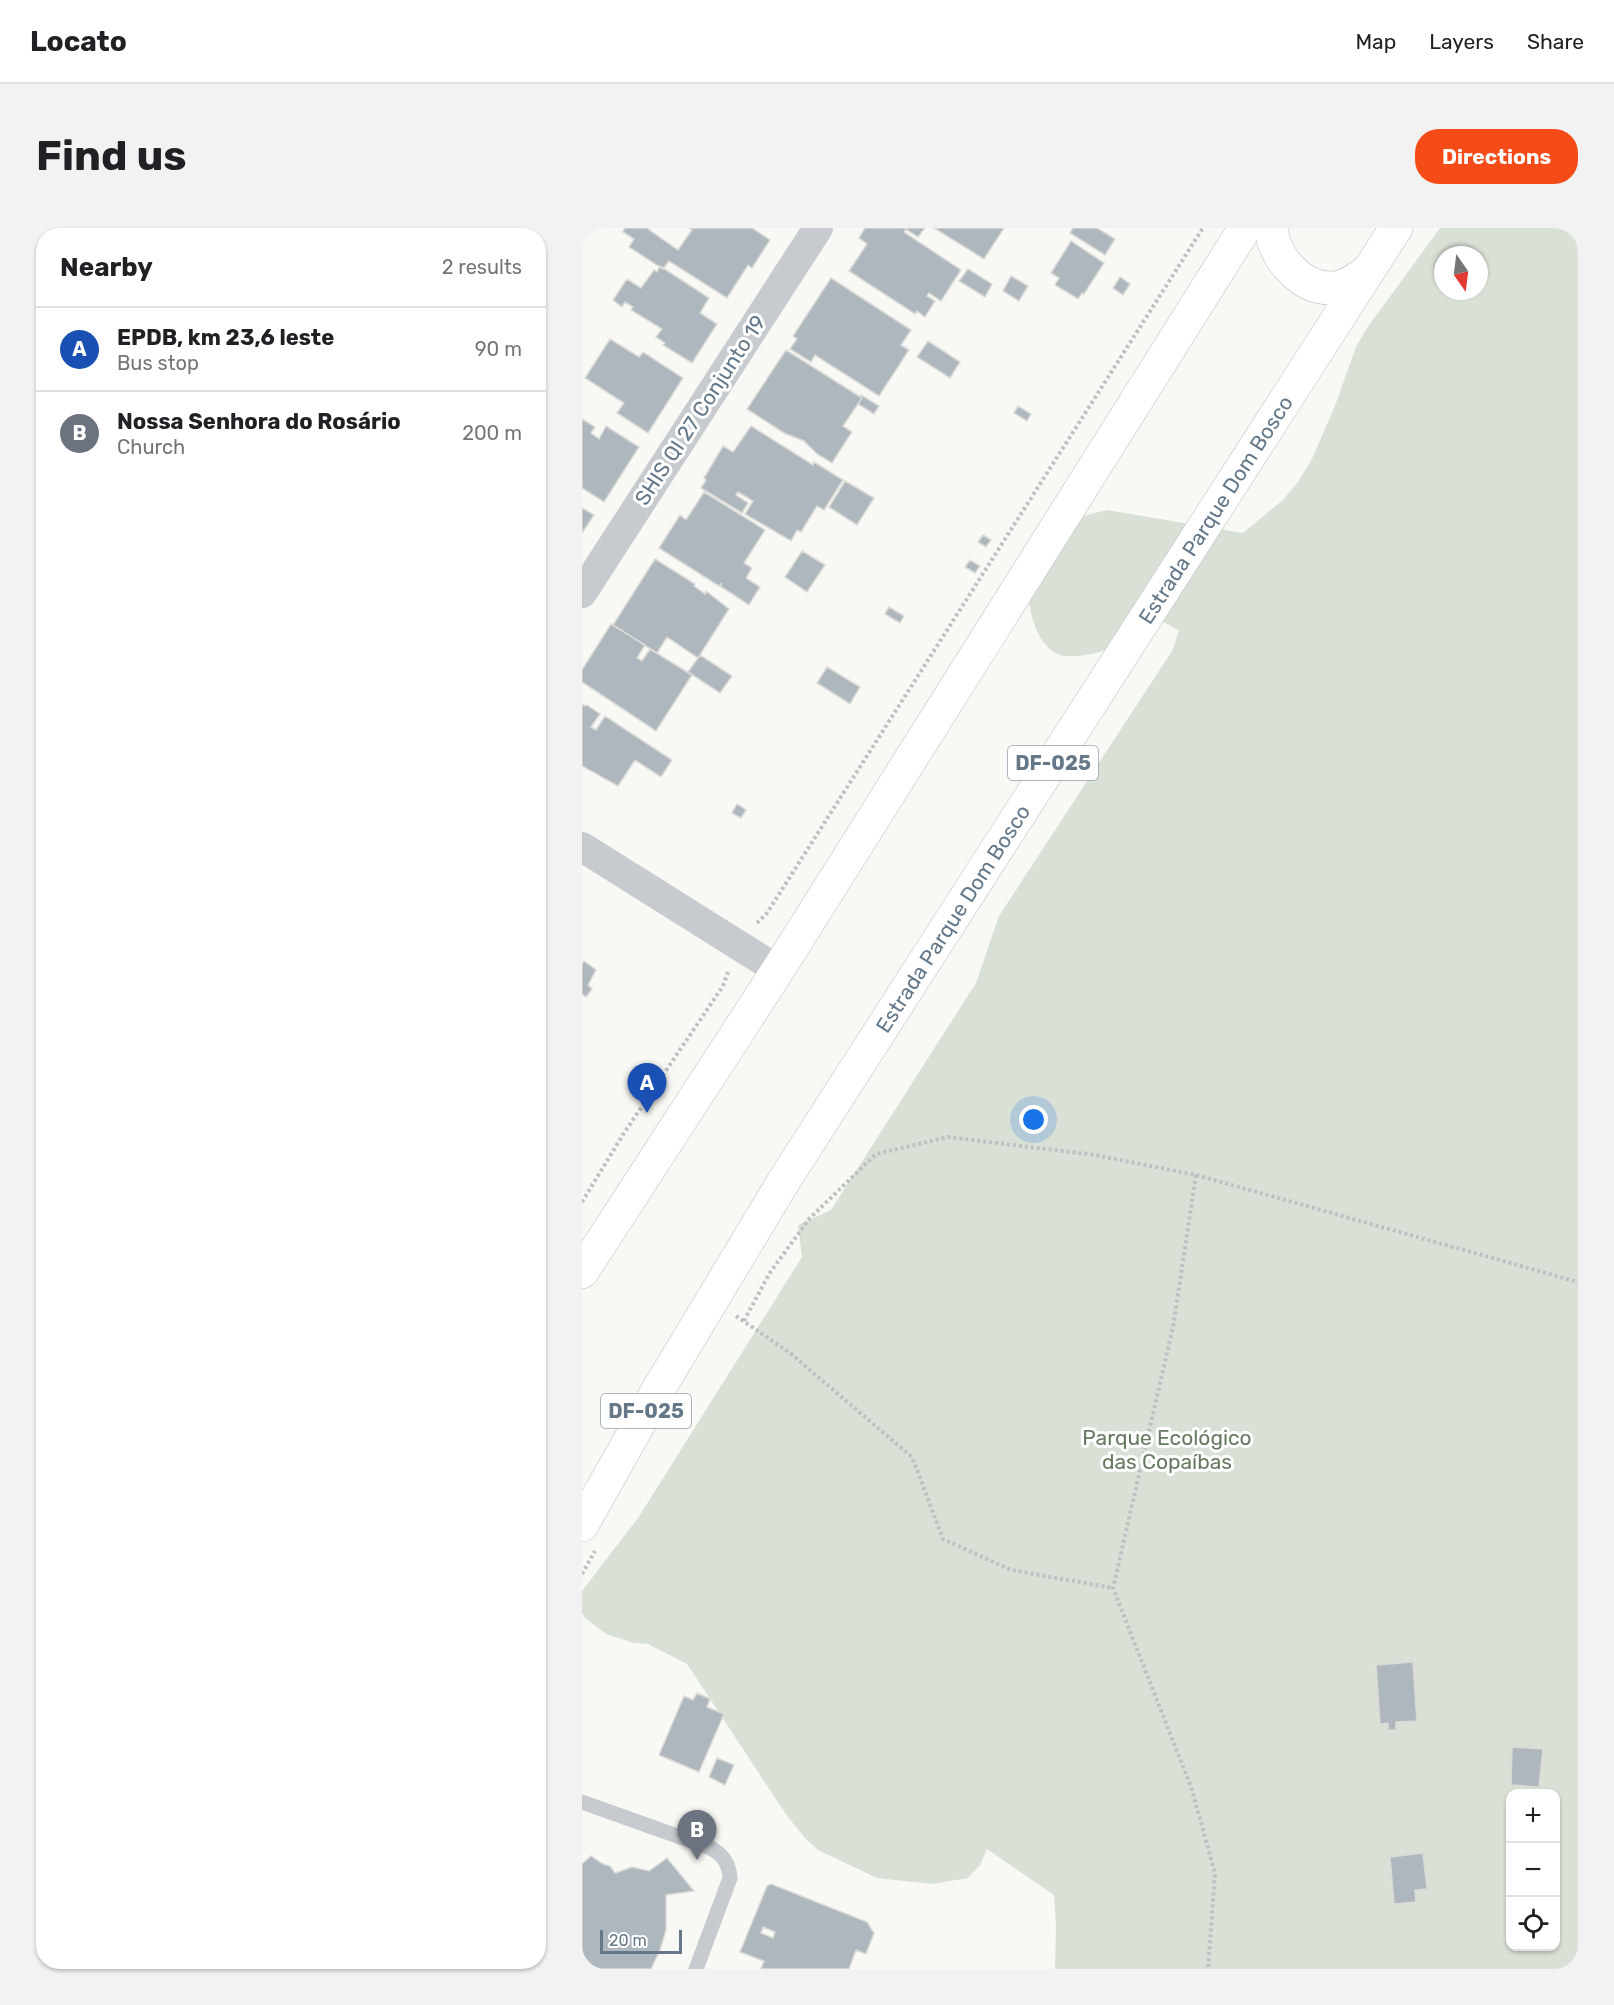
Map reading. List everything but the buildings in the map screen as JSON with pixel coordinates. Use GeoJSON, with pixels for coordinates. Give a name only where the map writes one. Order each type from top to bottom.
{"type":"FeatureCollection","features":[{"type":"Feature","properties":{"kind":"main road"},"geometry":{"type":"LineString","coordinates":[[582,1272],[778,970],[1245,228]]}},
{"type":"Feature","properties":{"kind":"main road"},"geometry":{"type":"LineString","coordinates":[[1271,228],[1282,260],[1293,273],[1315,285],[1332,288],[1347,285],[1369,270]]}},
{"type":"Feature","properties":{"kind":"main road","name":"Estrada Parque Dom Bosco"},"geometry":{"type":"LineString","coordinates":[[582,1525],[658,1390],[791,1169],[1396,228]]}},
{"type":"Feature","properties":{"kind":"street","name":"SHIS QI 27 Conjunto 19"},"geometry":{"type":"LineString","coordinates":[[582,593],[818,228]]}},
{"type":"Feature","properties":{"kind":"street"},"geometry":{"type":"LineString","coordinates":[[582,847],[778,970]]}},
{"type":"Feature","properties":{"kind":"lane"},"geometry":{"type":"LineString","coordinates":[[582,1802],[718,1851],[725,1860],[730,1878],[696,1969]]}},
{"type":"Feature","properties":{"kind":"path"},"geometry":{"type":"LineString","coordinates":[[754,926],[767,913],[839,803],[879,736],[1203,228]]}},
{"type":"Feature","properties":{"kind":"path"},"geometry":{"type":"LineString","coordinates":[[582,1202],[624,1133],[723,986],[730,966]]}},
{"type":"Feature","properties":{"kind":"path"},"geometry":{"type":"LineString","coordinates":[[744,1321],[769,1274],[809,1219],[876,1154],[948,1137],[1095,1155],[1196,1175],[1578,1282]]}},
{"type":"Feature","properties":{"kind":"path"},"geometry":{"type":"LineString","coordinates":[[1196,1175],[1173,1327],[1113,1588],[1191,1787],[1215,1874],[1208,1969]]}},
{"type":"Feature","properties":{"kind":"path"},"geometry":{"type":"LineString","coordinates":[[712,1299],[790,1353],[912,1457],[943,1539],[1011,1570],[1113,1588]]}},
{"type":"Feature","properties":{"kind":"green space","name":"Parque Ecológico das Copaíbas"},"geometry":{"type":"Polygon","coordinates":[[[1440,228],[1578,228],[1578,1969],[1055,1969],[1054,1895],[987,1849],[980,1865],[968,1878],[932,1884],[877,1878],[818,1850],[787,1816],[687,1664],[648,1644],[634,1643],[606,1634],[582,1613],[582,1591],[638,1518],[802,1257],[798,1225],[831,1210],[976,983],[999,916],[1172,651],[1179,631],[1164,622],[1117,646],[1092,654],[1066,656],[1056,654],[1048,648],[1041,639],[1032,617],[1029,595],[1032,582],[1055,543],[1068,523],[1107,510],[1243,533],[1283,500],[1311,461],[1335,406],[1356,347],[1367,328],[1440,228]]]}},
{"type":"Feature","properties":{"kind":"place","name":"EPDB, km 23,6 leste"},"geometry":{"type":"Point","coordinates":[647,1113]}},
{"type":"Feature","properties":{"kind":"place","name":"Nossa Senhora do Rosário"},"geometry":{"type":"Point","coordinates":[697,1860]}}]}
